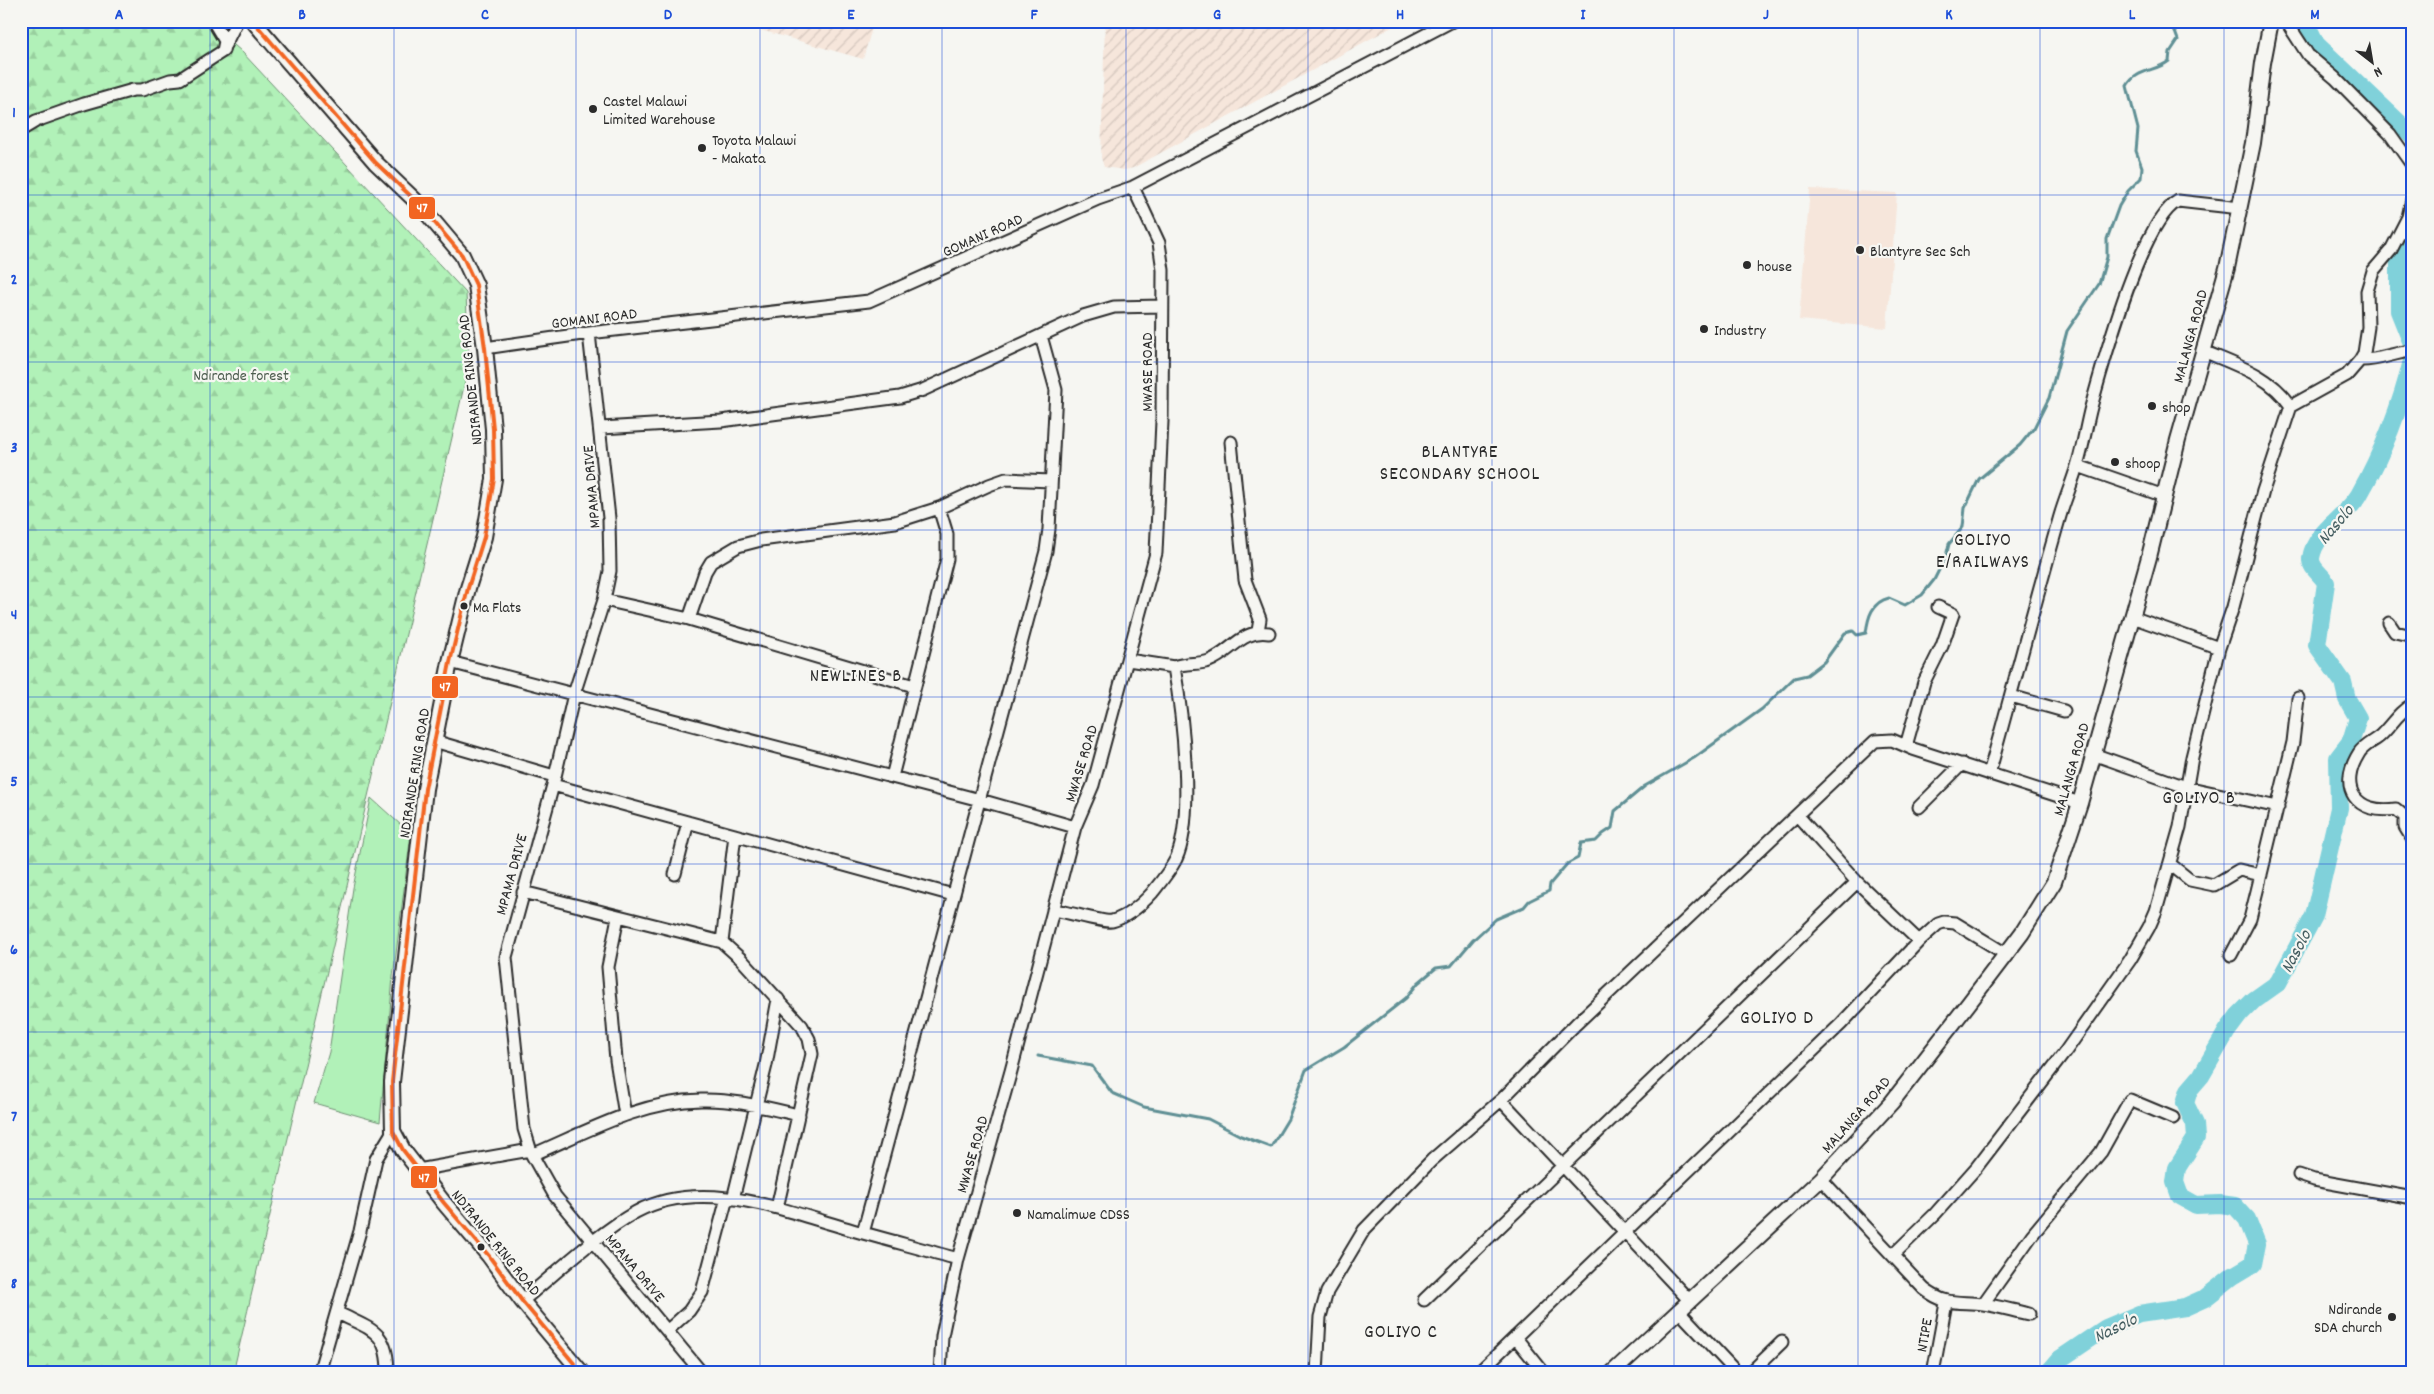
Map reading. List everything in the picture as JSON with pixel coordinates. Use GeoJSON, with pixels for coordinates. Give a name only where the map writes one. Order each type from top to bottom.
{"type":"FeatureCollection","features":[{"type":"Feature","properties":{"kind":"street"},"geometry":{"type":"LineString","coordinates":[[213,21],[225,46]]}},
{"type":"Feature","properties":{"kind":"street"},"geometry":{"type":"LineString","coordinates":[[21,130],[36,121],[84,104],[180,79],[219,55],[237,21]]}},
{"type":"Feature","properties":{"kind":"street","name":"NDIRANDE RING ROAD"},"geometry":{"type":"LineString","coordinates":[[254,21],[376,163],[419,204],[462,255],[476,285],[485,348],[493,429],[494,479],[484,537],[468,588],[450,662],[425,789],[392,1082],[393,1132],[418,1170],[582,1373]]}},
{"type":"Feature","properties":{"kind":"street","name":"GOMANI ROAD"},"geometry":{"type":"LineString","coordinates":[[485,348],[590,333],[869,301],[1098,199],[1133,187],[1452,21]]}},
{"type":"Feature","properties":{"kind":"street","name":"MALANGA ROAD"},"geometry":{"type":"LineString","coordinates":[[1612,1373],[1688,1300],[1821,1179],[1892,1102],[2040,908],[2054,882],[2080,803],[2227,268],[2252,143],[2262,63],[2272,21]]}},
{"type":"Feature","properties":{"kind":"street"},"geometry":{"type":"LineString","coordinates":[[2286,21],[2308,55],[2335,78],[2390,134],[2412,165],[2413,171]]}},
{"type":"Feature","properties":{"kind":"street","name":"MWASE ROAD"},"geometry":{"type":"LineString","coordinates":[[940,1373],[942,1336],[958,1259],[1010,1076],[1075,828],[1093,785],[1156,552],[1162,420],[1163,270],[1158,243],[1146,211],[1133,187]]}},
{"type":"Feature","properties":{"kind":"street"},"geometry":{"type":"LineString","coordinates":[[1893,1255],[1935,1214],[1976,1168],[2065,1052],[2140,944],[2156,911],[2170,864],[2180,827],[2186,787],[2219,648],[2263,491],[2290,406],[2347,374],[2360,360],[2364,353],[2368,327],[2367,291],[2374,271],[2391,250],[2408,217],[2413,196]]}},
{"type":"Feature","properties":{"kind":"street"},"geometry":{"type":"LineString","coordinates":[[1989,774],[2060,514],[2078,466],[2091,408],[2125,297],[2144,250],[2163,215],[2172,204],[2186,200],[2240,208]]}},
{"type":"Feature","properties":{"kind":"street"},"geometry":{"type":"LineString","coordinates":[[601,428],[721,421],[900,397],[923,390],[1083,316],[1114,307],[1162,306]]}},
{"type":"Feature","properties":{"kind":"street","name":"MPAMA DRIVE"},"geometry":{"type":"LineString","coordinates":[[590,333],[601,428],[611,548],[610,571],[604,600],[574,694],[553,781],[508,944],[506,971],[524,1129],[531,1153],[556,1196],[702,1373]]}},
{"type":"Feature","properties":{"kind":"street"},"geometry":{"type":"LineString","coordinates":[[862,1232],[1046,551],[1049,529],[1056,390],[1041,336]]}},
{"type":"Feature","properties":{"kind":"street"},"geometry":{"type":"LineString","coordinates":[[2203,351],[2254,372],[2282,393],[2290,406]]}},
{"type":"Feature","properties":{"kind":"street"},"geometry":{"type":"LineString","coordinates":[[2360,360],[2375,361],[2400,352],[2413,351]]}},
{"type":"Feature","properties":{"kind":"street"},"geometry":{"type":"LineString","coordinates":[[1128,660],[1174,667],[1184,663],[1203,663],[1212,660],[1235,643],[1263,632],[1245,580],[1231,442]]}},
{"type":"Feature","properties":{"kind":"street"},"geometry":{"type":"LineString","coordinates":[[2078,466],[2164,496]]}},
{"type":"Feature","properties":{"kind":"street"},"geometry":{"type":"LineString","coordinates":[[689,619],[705,572],[711,562],[738,546],[761,540],[895,522],[939,508],[989,484],[1006,480],[1051,481]]}},
{"type":"Feature","properties":{"kind":"street"},"geometry":{"type":"LineString","coordinates":[[892,777],[948,559],[947,534],[939,508]]}},
{"type":"Feature","properties":{"kind":"street"},"geometry":{"type":"LineString","coordinates":[[604,600],[689,619],[914,686]]}},
{"type":"Feature","properties":{"kind":"street"},"geometry":{"type":"LineString","coordinates":[[1906,746],[1924,682],[1942,646],[1953,614],[1938,607]]}},
{"type":"Feature","properties":{"kind":"street"},"geometry":{"type":"LineString","coordinates":[[2132,617],[2219,648]]}},
{"type":"Feature","properties":{"kind":"street"},"geometry":{"type":"LineString","coordinates":[[2390,623],[2395,632],[2413,636]]}},
{"type":"Feature","properties":{"kind":"street"},"geometry":{"type":"LineString","coordinates":[[450,662],[980,800],[1075,828]]}},
{"type":"Feature","properties":{"kind":"street"},"geometry":{"type":"LineString","coordinates":[[1053,910],[1110,922],[1120,918],[1143,903],[1160,883],[1176,858],[1182,833],[1185,806],[1180,708],[1174,667]]}},
{"type":"Feature","properties":{"kind":"street"},"geometry":{"type":"LineString","coordinates":[[2011,696],[2064,710]]}},
{"type":"Feature","properties":{"kind":"street"},"geometry":{"type":"LineString","coordinates":[[2231,955],[2250,919],[2278,807],[2292,742],[2298,698]]}},
{"type":"Feature","properties":{"kind":"street"},"geometry":{"type":"LineString","coordinates":[[2413,704],[2398,714],[2379,737],[2359,752],[2352,775],[2351,791],[2357,800],[2368,809],[2396,810],[2405,817],[2405,827],[2413,840]]}},
{"type":"Feature","properties":{"kind":"street"},"geometry":{"type":"LineString","coordinates":[[1317,1373],[1320,1317],[1327,1292],[1364,1230],[1426,1166],[1501,1100],[1576,1024],[1798,816],[1875,741],[1892,740],[2080,803]]}},
{"type":"Feature","properties":{"kind":"street"},"geometry":{"type":"LineString","coordinates":[[434,742],[688,822],[953,896]]}},
{"type":"Feature","properties":{"kind":"street"},"geometry":{"type":"LineString","coordinates":[[2093,754],[2186,787],[2278,807]]}},
{"type":"Feature","properties":{"kind":"street"},"geometry":{"type":"LineString","coordinates":[[1920,807],[1962,764]]}},
{"type":"Feature","properties":{"kind":"street"},"geometry":{"type":"LineString","coordinates":[[1798,816],[1857,882],[1919,941]]}},
{"type":"Feature","properties":{"kind":"street"},"geometry":{"type":"LineString","coordinates":[[675,874],[688,822]]}},
{"type":"Feature","properties":{"kind":"street"},"geometry":{"type":"LineString","coordinates":[[722,942],[735,835]]}},
{"type":"Feature","properties":{"kind":"street"},"geometry":{"type":"LineString","coordinates":[[2170,864],[2190,880],[2214,885],[2239,870],[2261,875]]}},
{"type":"Feature","properties":{"kind":"street"},"geometry":{"type":"LineString","coordinates":[[1424,1300],[1857,882]]}},
{"type":"Feature","properties":{"kind":"street"},"geometry":{"type":"LineString","coordinates":[[523,892],[618,918],[722,942],[741,959],[802,1026],[811,1049],[799,1115],[777,1208]]}},
{"type":"Feature","properties":{"kind":"street"},"geometry":{"type":"LineString","coordinates":[[618,918],[608,967],[616,1060],[624,1115]]}},
{"type":"Feature","properties":{"kind":"street"},"geometry":{"type":"LineString","coordinates":[[1478,1373],[1841,1024],[1919,941],[1938,924],[1955,923],[2006,954]]}},
{"type":"Feature","properties":{"kind":"street"},"geometry":{"type":"LineString","coordinates":[[668,1330],[689,1311],[702,1292],[756,1106],[766,1065],[778,999]]}},
{"type":"Feature","properties":{"kind":"street"},"geometry":{"type":"LineString","coordinates":[[418,1170],[531,1153],[624,1115],[664,1104],[700,1100],[724,1100],[799,1115]]}},
{"type":"Feature","properties":{"kind":"street"},"geometry":{"type":"LineString","coordinates":[[1501,1100],[1688,1300]]}},
{"type":"Feature","properties":{"kind":"street"},"geometry":{"type":"LineString","coordinates":[[1983,1304],[2032,1235],[2101,1152],[2130,1100],[2173,1118]]}},
{"type":"Feature","properties":{"kind":"street"},"geometry":{"type":"LineString","coordinates":[[320,1373],[338,1313],[376,1159],[393,1132]]}},
{"type":"Feature","properties":{"kind":"street"},"geometry":{"type":"LineString","coordinates":[[2299,1175],[2314,1180],[2413,1198]]}},
{"type":"Feature","properties":{"kind":"street"},"geometry":{"type":"LineString","coordinates":[[1821,1179],[1924,1289],[1946,1303],[1983,1304],[2029,1314]]}},
{"type":"Feature","properties":{"kind":"street"},"geometry":{"type":"LineString","coordinates":[[522,1301],[612,1227],[636,1212],[656,1204],[694,1196],[730,1198],[777,1208],[958,1259]]}},
{"type":"Feature","properties":{"kind":"street","name":"NTIPE"},"geometry":{"type":"LineString","coordinates":[[1933,1373],[1946,1303]]}},
{"type":"Feature","properties":{"kind":"street"},"geometry":{"type":"LineString","coordinates":[[1678,1310],[1737,1373]]}},
{"type":"Feature","properties":{"kind":"street"},"geometry":{"type":"LineString","coordinates":[[338,1313],[374,1331],[380,1337],[388,1351],[388,1373]]}},
{"type":"Feature","properties":{"kind":"street"},"geometry":{"type":"LineString","coordinates":[[1515,1337],[1544,1373]]}},
{"type":"Feature","properties":{"kind":"street"},"geometry":{"type":"LineString","coordinates":[[1750,1373],[1782,1342]]}},
{"type":"Feature","properties":{"kind":"shaded area"},"geometry":{"type":"Polygon","coordinates":[[[729,21],[874,21],[863,59],[729,21]]]}},
{"type":"Feature","properties":{"kind":"shaded area"},"geometry":{"type":"Polygon","coordinates":[[[1105,21],[1403,21],[1133,168],[1125,170],[1104,167],[1101,158],[1105,21]]]}},
{"type":"Feature","properties":{"kind":"shaded area"},"geometry":{"type":"Polygon","coordinates":[[[1810,189],[1897,193],[1887,328],[1799,320],[1810,189]]]}},
{"type":"Feature","properties":{"kind":"green space","name":"Ndirande forest"},"geometry":{"type":"Polygon","coordinates":[[[21,21],[207,21],[242,52],[466,293],[469,365],[233,1373],[21,1373],[21,21]]]}},
{"type":"Feature","properties":{"kind":"green space"},"geometry":{"type":"Polygon","coordinates":[[[371,798],[411,834],[393,977],[380,1122],[314,1103],[329,1052],[353,888],[371,798]]]}},
{"type":"Feature","properties":{"kind":"waterway"},"geometry":{"type":"LineString","coordinates":[[1038,1056],[1092,1066],[1112,1093],[1144,1107],[1208,1119],[1241,1136],[1271,1147],[1288,1119],[1306,1070],[1344,1047],[1406,998],[1418,983],[1436,968],[1451,966],[1473,940],[1496,919],[1524,907],[1529,901],[1549,891],[1550,884],[1567,864],[1578,858],[1581,843],[1596,841],[1612,828],[1615,811],[1645,786],[1694,758],[1762,709],[1794,678],[1807,675],[1824,662],[1845,633],[1853,631],[1857,635],[1866,633],[1872,611],[1879,603],[1889,598],[1905,605],[1922,595],[1934,580],[1946,556],[1949,544],[1963,527],[1965,508],[1979,479],[2020,445],[2034,428],[2049,398],[2067,331],[2099,284],[2107,257],[2107,239],[2119,206],[2128,191],[2141,178],[2142,167],[2136,151],[2138,129],[2127,86],[2135,76],[2164,65],[2169,61],[2170,52],[2178,40],[2171,21]]}},
{"type":"Feature","properties":{"kind":"waterway","name":"Nasolo"},"geometry":{"type":"LineString","coordinates":[[2305,21],[2316,44],[2413,136]]}},
{"type":"Feature","properties":{"kind":"waterway"},"geometry":{"type":"LineString","coordinates":[[2413,240],[2399,261],[2399,311],[2413,346]]}},
{"type":"Feature","properties":{"kind":"waterway","name":"Nasolo"},"geometry":{"type":"LineString","coordinates":[[2048,1373],[2060,1359],[2106,1328],[2139,1314],[2185,1307],[2205,1298],[2233,1276],[2253,1264],[2257,1244],[2247,1219],[2235,1206],[2220,1204],[2196,1205],[2180,1196],[2175,1182],[2177,1168],[2196,1138],[2195,1124],[2185,1103],[2189,1090],[2201,1076],[2227,1031],[2239,1015],[2254,1000],[2278,983],[2314,916],[2339,808],[2338,758],[2351,741],[2358,718],[2347,699],[2343,682],[2317,645],[2326,583],[2312,565],[2311,558],[2318,540],[2353,503],[2368,478],[2391,428],[2413,357]]}},
{"type":"Feature","properties":{"kind":"transit line","name":"47"},"geometry":{"type":"LineString","coordinates":[[253,21],[376,163],[419,204],[462,255],[476,285],[485,348],[493,429],[494,479],[484,537],[468,588],[450,662],[425,789],[392,1082],[393,1131],[403,1150],[444,1203],[489,1256],[522,1301],[582,1373]]}},
{"type":"Feature","properties":{"kind":"place","name":"Castel Malawi Limited Warehouse"},"geometry":{"type":"Point","coordinates":[593,109]}},
{"type":"Feature","properties":{"kind":"place","name":"Toyota Malawi - Makata"},"geometry":{"type":"Point","coordinates":[702,148]}},
{"type":"Feature","properties":{"kind":"place","name":"Blantyre Sec Sch"},"geometry":{"type":"Point","coordinates":[1860,250]}},
{"type":"Feature","properties":{"kind":"place","name":"house"},"geometry":{"type":"Point","coordinates":[1747,265]}},
{"type":"Feature","properties":{"kind":"place","name":"Industry"},"geometry":{"type":"Point","coordinates":[1704,329]}},
{"type":"Feature","properties":{"kind":"place","name":"shop"},"geometry":{"type":"Point","coordinates":[2152,406]}},
{"type":"Feature","properties":{"kind":"place","name":"shoop"},"geometry":{"type":"Point","coordinates":[2115,462]}},
{"type":"Feature","properties":{"kind":"place","name":"Ma Flats"},"geometry":{"type":"Point","coordinates":[464,606]}},
{"type":"Feature","properties":{"kind":"place","name":"Namalimwe CDSS"},"geometry":{"type":"Point","coordinates":[1017,1213]}},
{"type":"Feature","properties":{"kind":"place","name":"Ndirande SDA church"},"geometry":{"type":"Point","coordinates":[2392,1317]}},
{"type":"Feature","properties":{"kind":"district","name":"BLANTYRE SECONDARY SCHOOL"},"geometry":{"type":"Point","coordinates":[1460,461]}},
{"type":"Feature","properties":{"kind":"district","name":"GOLIYO E/RAILWAYS"},"geometry":{"type":"Point","coordinates":[1983,549]}},
{"type":"Feature","properties":{"kind":"district","name":"NEWLINES B"},"geometry":{"type":"Point","coordinates":[856,674]}},
{"type":"Feature","properties":{"kind":"district","name":"GOLIYO B"},"geometry":{"type":"Point","coordinates":[2199,796]}},
{"type":"Feature","properties":{"kind":"district","name":"GOLIYO D"},"geometry":{"type":"Point","coordinates":[1777,1016]}},
{"type":"Feature","properties":{"kind":"district","name":"GOLIYO C"},"geometry":{"type":"Point","coordinates":[1401,1330]}}]}
